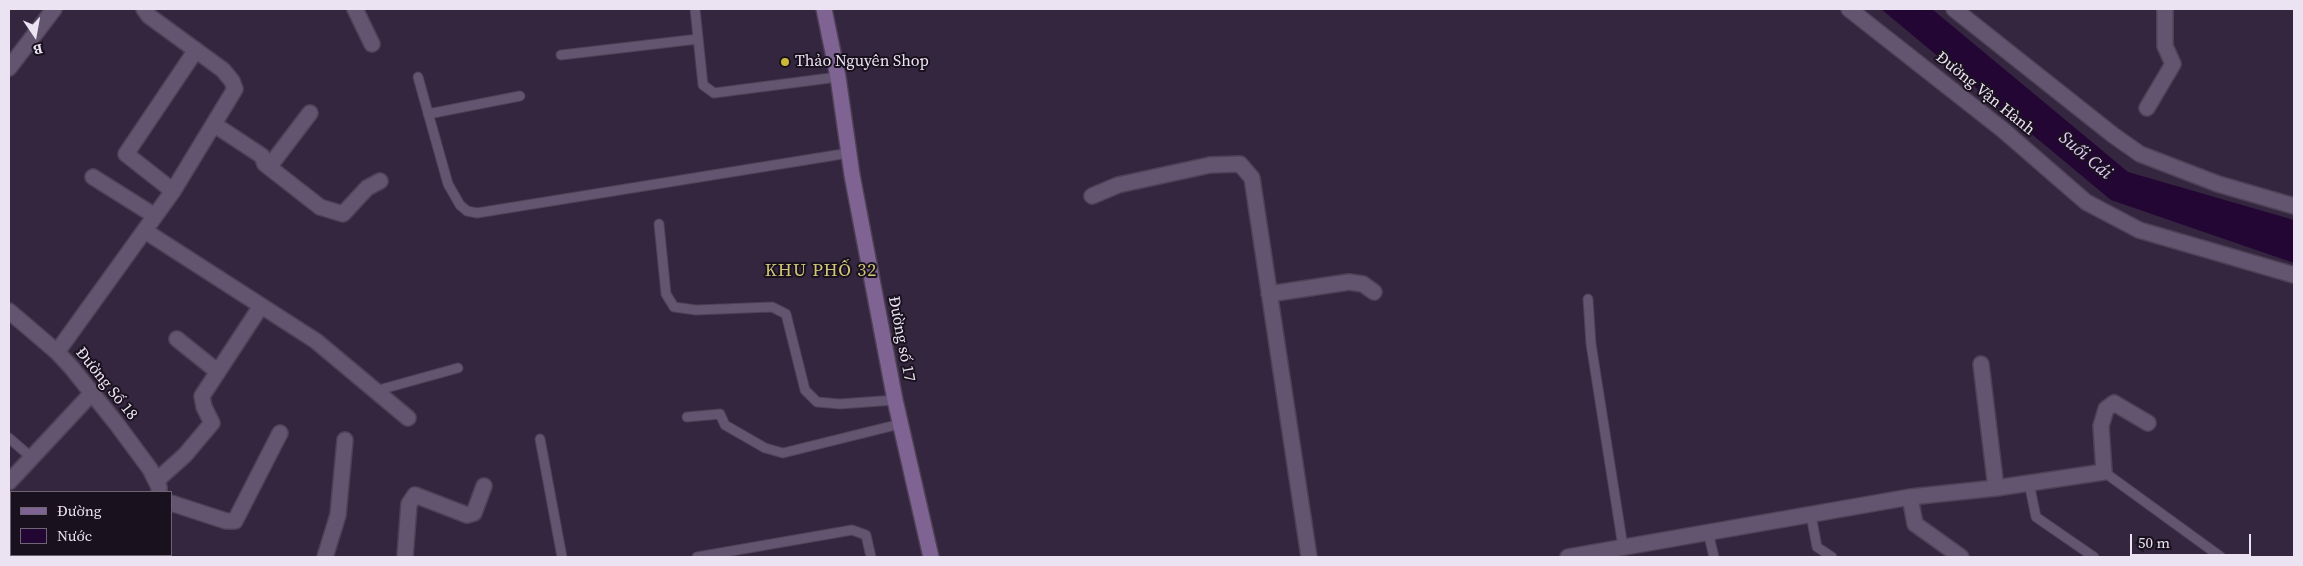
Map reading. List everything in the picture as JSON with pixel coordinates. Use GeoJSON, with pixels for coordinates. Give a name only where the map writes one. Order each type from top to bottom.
{"type":"FeatureCollection","features":[{"type":"Feature","properties":{"kind":"street"},"geometry":{"type":"LineString","coordinates":[[9,68],[54,9]]}},
{"type":"Feature","properties":{"kind":"street"},"geometry":{"type":"LineString","coordinates":[[57,352],[173,191],[215,125],[235,89],[232,81],[223,70],[149,16],[144,9]]}},
{"type":"Feature","properties":{"kind":"street"},"geometry":{"type":"LineString","coordinates":[[355,9],[372,44]]}},
{"type":"Feature","properties":{"kind":"street","name":"Đường số 17"},"geometry":{"type":"LineString","coordinates":[[824,9],[838,77],[849,153],[895,400],[930,557]]}},
{"type":"Feature","properties":{"kind":"street","name":"Đường Vận Hành"},"geometry":{"type":"LineString","coordinates":[[1849,9],[2003,130],[2086,202],[2139,230],[2294,275]]}},
{"type":"Feature","properties":{"kind":"street"},"geometry":{"type":"LineString","coordinates":[[1954,9],[2112,136],[2140,154],[2218,184],[2294,206]]}},
{"type":"Feature","properties":{"kind":"street"},"geometry":{"type":"LineString","coordinates":[[2147,108],[2173,64],[2165,46],[2165,9]]}},
{"type":"Feature","properties":{"kind":"street"},"geometry":{"type":"LineString","coordinates":[[173,191],[126,154],[196,50]]}},
{"type":"Feature","properties":{"kind":"street"},"geometry":{"type":"LineString","coordinates":[[269,167],[310,113]]}},
{"type":"Feature","properties":{"kind":"street"},"geometry":{"type":"LineString","coordinates":[[215,125],[262,156],[269,167],[320,207],[343,214],[367,188],[380,181]]}},
{"type":"Feature","properties":{"kind":"street"},"geometry":{"type":"LineString","coordinates":[[1092,196],[1118,185],[1210,165],[1240,164],[1252,178],[1309,557]]}},
{"type":"Feature","properties":{"kind":"street"},"geometry":{"type":"LineString","coordinates":[[93,177],[155,216]]}},
{"type":"Feature","properties":{"kind":"street"},"geometry":{"type":"LineString","coordinates":[[145,231],[316,341],[408,418]]}},
{"type":"Feature","properties":{"kind":"street"},"geometry":{"type":"LineString","coordinates":[[1269,294],[1349,282],[1363,284],[1374,292]]}},
{"type":"Feature","properties":{"kind":"street"},"geometry":{"type":"LineString","coordinates":[[158,487],[212,422],[204,407],[202,396],[261,306]]}},
{"type":"Feature","properties":{"kind":"street","name":"Đường Số 18"},"geometry":{"type":"LineString","coordinates":[[9,311],[57,352],[92,393],[150,469],[158,487]]}},
{"type":"Feature","properties":{"kind":"street"},"geometry":{"type":"LineString","coordinates":[[177,339],[218,372]]}},
{"type":"Feature","properties":{"kind":"street"},"geometry":{"type":"LineString","coordinates":[[1981,364],[1996,488]]}},
{"type":"Feature","properties":{"kind":"street"},"geometry":{"type":"LineString","coordinates":[[9,482],[92,393]]}},
{"type":"Feature","properties":{"kind":"street"},"geometry":{"type":"LineString","coordinates":[[1568,557],[1910,497],[1996,488],[2104,472],[2101,426],[2106,409],[2114,403],[2148,423]]}},
{"type":"Feature","properties":{"kind":"street"},"geometry":{"type":"LineString","coordinates":[[172,503],[226,521],[235,521],[280,433]]}},
{"type":"Feature","properties":{"kind":"street"},"geometry":{"type":"LineString","coordinates":[[325,557],[338,515],[345,440]]}},
{"type":"Feature","properties":{"kind":"street"},"geometry":{"type":"LineString","coordinates":[[405,557],[408,504],[415,495],[466,515],[474,513],[484,486]]}},
{"type":"Feature","properties":{"kind":"street"},"geometry":{"type":"LineString","coordinates":[[1910,497],[1915,524],[1961,557]]}},
{"type":"Feature","properties":{"kind":"lane"},"geometry":{"type":"LineString","coordinates":[[695,9],[703,85],[714,93],[838,77]]}},
{"type":"Feature","properties":{"kind":"lane"},"geometry":{"type":"LineString","coordinates":[[561,55],[698,39]]}},
{"type":"Feature","properties":{"kind":"lane"},"geometry":{"type":"LineString","coordinates":[[418,77],[452,193],[468,211],[477,213],[849,153]]}},
{"type":"Feature","properties":{"kind":"lane"},"geometry":{"type":"LineString","coordinates":[[428,114],[520,96]]}},
{"type":"Feature","properties":{"kind":"lane"},"geometry":{"type":"LineString","coordinates":[[659,224],[666,294],[674,307],[696,310],[772,307],[786,314],[805,390],[817,402],[840,404],[895,400]]}},
{"type":"Feature","properties":{"kind":"lane"},"geometry":{"type":"LineString","coordinates":[[1588,299],[1590,334],[1623,547]]}},
{"type":"Feature","properties":{"kind":"lane"},"geometry":{"type":"LineString","coordinates":[[375,391],[458,368]]}},
{"type":"Feature","properties":{"kind":"lane"},"geometry":{"type":"LineString","coordinates":[[687,417],[720,414],[725,425],[765,448],[784,453],[900,424]]}},
{"type":"Feature","properties":{"kind":"lane"},"geometry":{"type":"LineString","coordinates":[[9,438],[32,458]]}},
{"type":"Feature","properties":{"kind":"lane"},"geometry":{"type":"LineString","coordinates":[[540,439],[562,557]]}},
{"type":"Feature","properties":{"kind":"lane"},"geometry":{"type":"LineString","coordinates":[[2104,472],[2221,557]]}},
{"type":"Feature","properties":{"kind":"lane"},"geometry":{"type":"LineString","coordinates":[[2030,483],[2036,517],[2094,557]]}},
{"type":"Feature","properties":{"kind":"lane"},"geometry":{"type":"LineString","coordinates":[[1811,515],[1817,547],[1832,557]]}},
{"type":"Feature","properties":{"kind":"lane"},"geometry":{"type":"LineString","coordinates":[[697,557],[852,530],[866,535],[871,557]]}},
{"type":"Feature","properties":{"kind":"lane"},"geometry":{"type":"LineString","coordinates":[[1708,532],[1714,557]]}},
{"type":"Feature","properties":{"kind":"water","name":"Suối Cái"},"geometry":{"type":"Polygon","coordinates":[[[1881,9],[1932,9],[2128,172],[2294,220],[2294,263],[2111,200],[1881,9]]]}},
{"type":"Feature","properties":{"kind":"place","name":"Thảo Nguyên Shop"},"geometry":{"type":"Point","coordinates":[785,62]}},
{"type":"Feature","properties":{"kind":"district","name":"KHU PHỐ 32"},"geometry":{"type":"Point","coordinates":[821,271]}}]}
